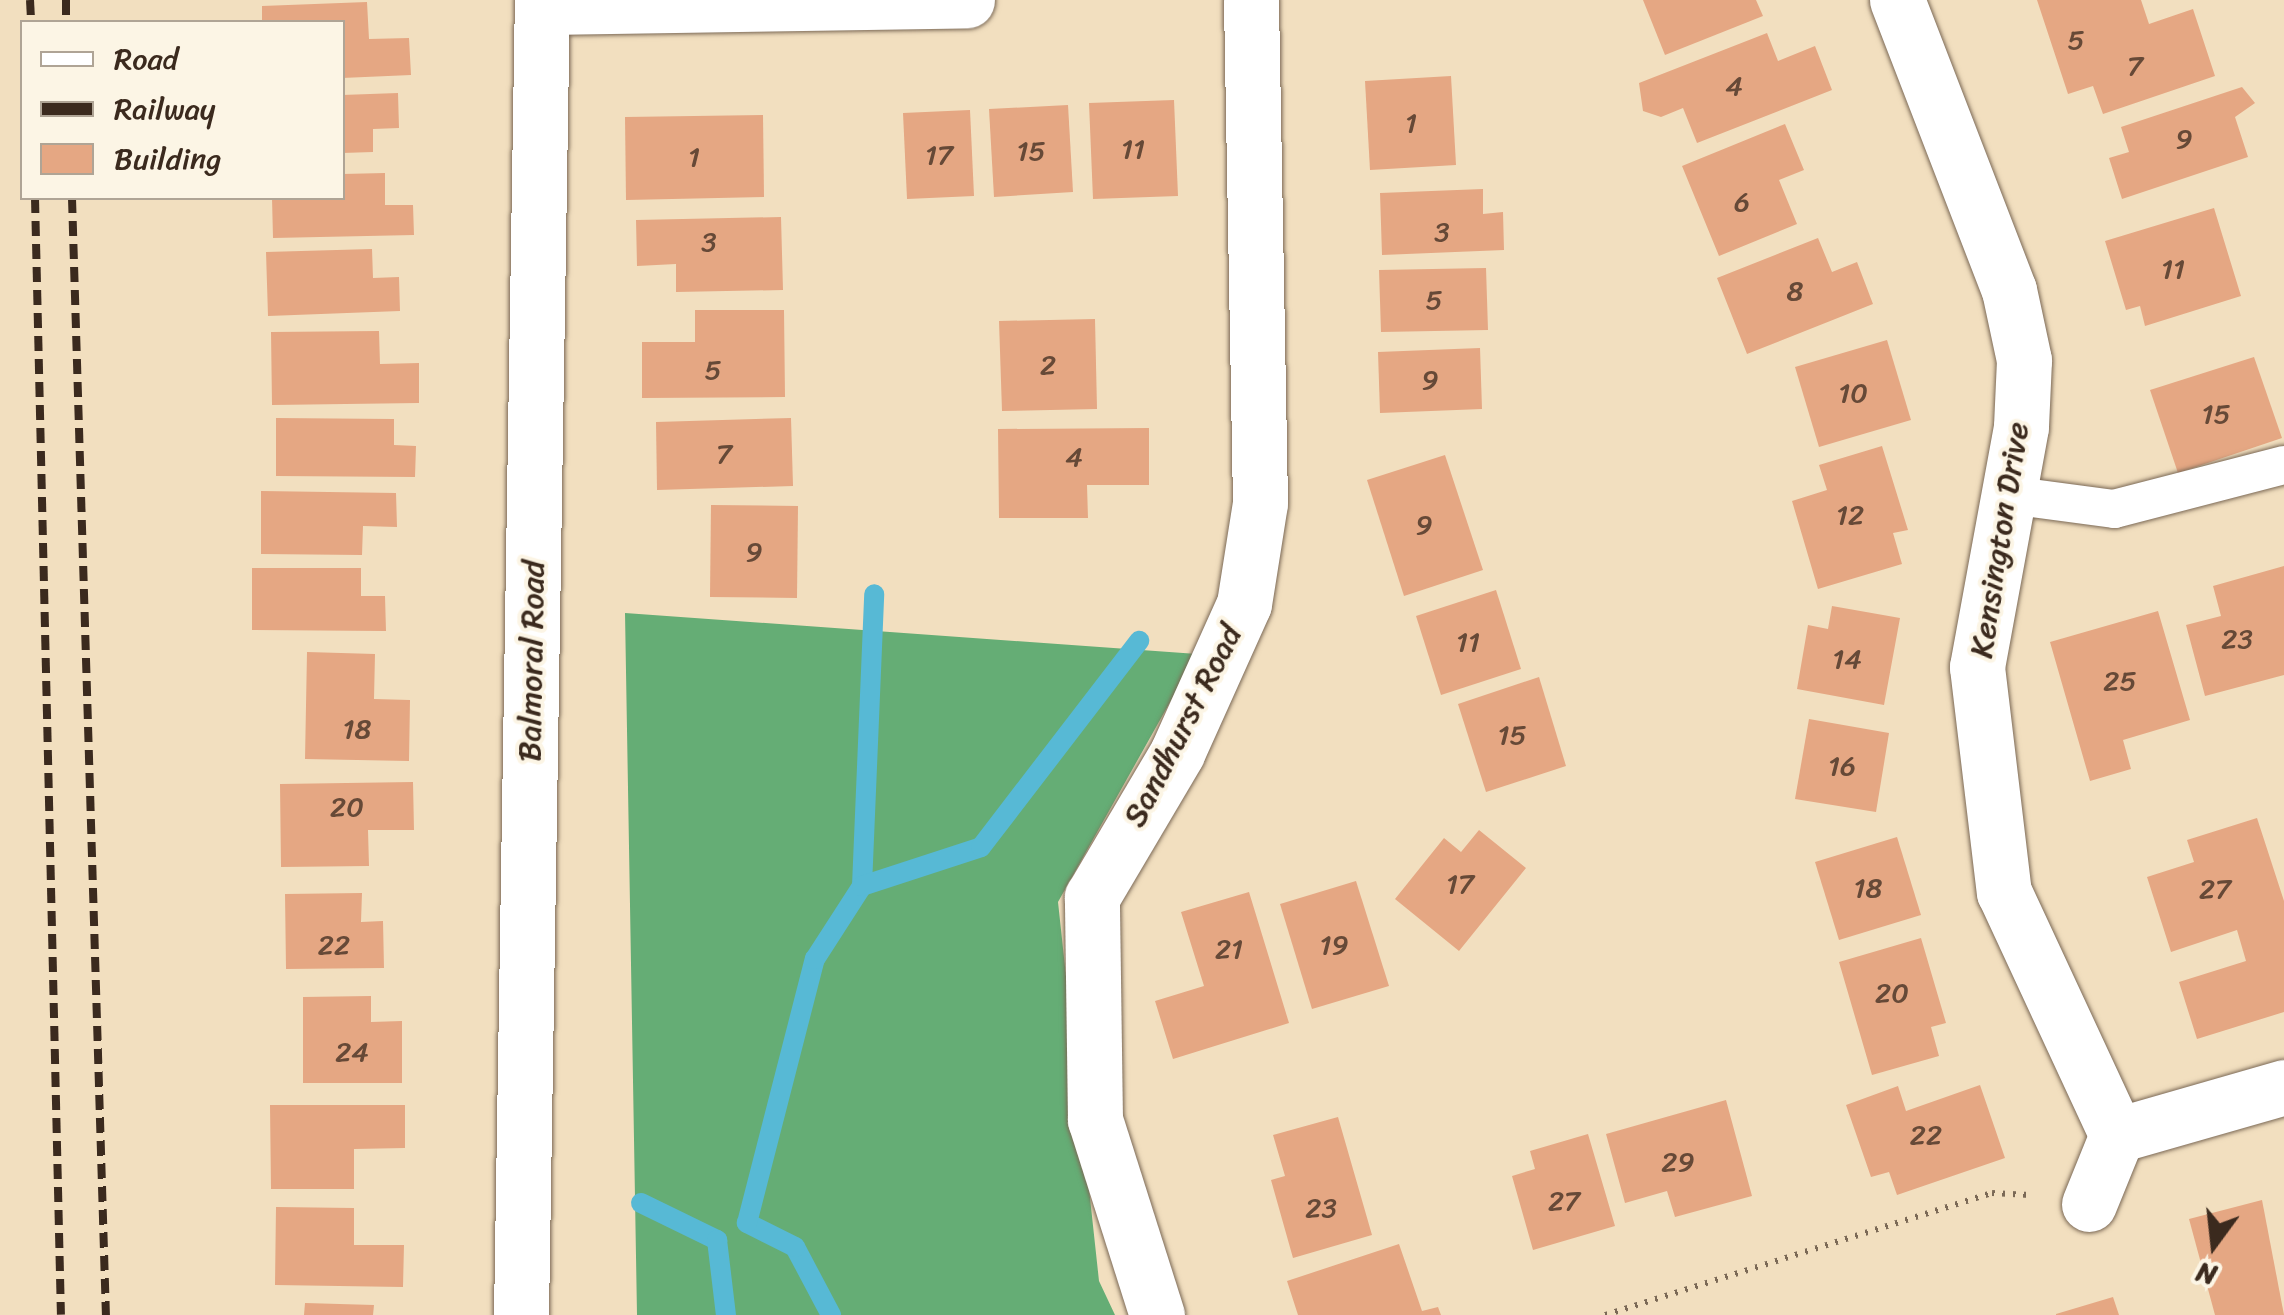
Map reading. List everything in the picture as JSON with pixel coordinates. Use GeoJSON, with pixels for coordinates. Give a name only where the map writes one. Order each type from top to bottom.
{"type":"FeatureCollection","features":[{"type":"Feature","properties":{"kind":"street"},"geometry":{"type":"LineString","coordinates":[[542,3],[967,0]]}},
{"type":"Feature","properties":{"kind":"street","name":"Sandhurst Road"},"geometry":{"type":"LineString","coordinates":[[1157,1315],[1094,1120],[1092,897],[1177,752],[1244,604],[1260,504],[1251,0]]}},
{"type":"Feature","properties":{"kind":"street","name":"Kensington Drive"},"geometry":{"type":"LineString","coordinates":[[1897,0],[2009,290],[2024,360],[2009,496],[1977,666],[2000,874],[2117,1135]]}},
{"type":"Feature","properties":{"kind":"street","name":"Balmoral Road"},"geometry":{"type":"LineString","coordinates":[[521,1315],[542,3]]}},
{"type":"Feature","properties":{"kind":"street"},"geometry":{"type":"LineString","coordinates":[[2088,1204],[2117,1135],[2284,1087]]}},
{"type":"Feature","properties":{"kind":"lane"},"geometry":{"type":"LineString","coordinates":[[2009,496],[2114,509],[2284,465]]}},
{"type":"Feature","properties":{"kind":"path"},"geometry":{"type":"LineString","coordinates":[[1605,1315],[1992,1193],[2088,1204]]}},
{"type":"Feature","properties":{"kind":"green space"},"geometry":{"type":"Polygon","coordinates":[[[625,613],[1197,654],[1058,902],[1099,1281],[1115,1315],[637,1315],[625,613]]]}},
{"type":"Feature","properties":{"kind":"building"},"geometry":{"type":"Polygon","coordinates":[[[1643,0],[1756,0],[1763,16],[1665,55],[1643,0]]]}},
{"type":"Feature","properties":{"kind":"building"},"geometry":{"type":"Polygon","coordinates":[[[2037,0],[2141,0],[2149,24],[2193,9],[2215,76],[2103,114],[2093,86],[2068,94],[2037,0]]]}},
{"type":"Feature","properties":{"kind":"building"},"geometry":{"type":"Polygon","coordinates":[[[367,2],[369,39],[409,38],[411,75],[345,78],[345,20],[262,20],[262,6],[367,2]]]}},
{"type":"Feature","properties":{"kind":"building"},"geometry":{"type":"Polygon","coordinates":[[[1767,33],[1778,61],[1815,46],[1832,90],[1697,143],[1683,108],[1661,117],[1643,111],[1639,83],[1767,33]]]}},
{"type":"Feature","properties":{"kind":"building"},"geometry":{"type":"Polygon","coordinates":[[[1451,76],[1456,165],[1370,170],[1365,81],[1451,76]]]}},
{"type":"Feature","properties":{"kind":"building"},"geometry":{"type":"Polygon","coordinates":[[[2242,87],[2255,103],[2235,117],[2248,157],[2122,199],[2109,158],[2129,152],[2121,127],[2242,87]]]}},
{"type":"Feature","properties":{"kind":"building"},"geometry":{"type":"Polygon","coordinates":[[[398,93],[399,128],[373,129],[373,152],[345,153],[345,95],[398,93]]]}},
{"type":"Feature","properties":{"kind":"building"},"geometry":{"type":"Polygon","coordinates":[[[1174,100],[1178,196],[1093,199],[1089,103],[1174,100]]]}},
{"type":"Feature","properties":{"kind":"building"},"geometry":{"type":"Polygon","coordinates":[[[1068,105],[1073,192],[994,197],[989,109],[1068,105]]]}},
{"type":"Feature","properties":{"kind":"building"},"geometry":{"type":"Polygon","coordinates":[[[970,110],[974,196],[907,199],[903,113],[970,110]]]}},
{"type":"Feature","properties":{"kind":"building"},"geometry":{"type":"Polygon","coordinates":[[[763,115],[764,197],[626,200],[625,117],[763,115]]]}},
{"type":"Feature","properties":{"kind":"building"},"geometry":{"type":"Polygon","coordinates":[[[1785,124],[1804,170],[1779,180],[1797,224],[1719,256],[1682,166],[1785,124]]]}},
{"type":"Feature","properties":{"kind":"building"},"geometry":{"type":"Polygon","coordinates":[[[385,173],[385,205],[413,205],[414,235],[273,238],[272,200],[345,200],[345,174],[385,173]]]}},
{"type":"Feature","properties":{"kind":"building"},"geometry":{"type":"Polygon","coordinates":[[[1483,189],[1483,214],[1503,212],[1504,250],[1382,255],[1380,193],[1483,189]]]}},
{"type":"Feature","properties":{"kind":"building"},"geometry":{"type":"Polygon","coordinates":[[[2214,208],[2241,296],[2145,326],[2140,306],[2126,310],[2105,241],[2214,208]]]}},
{"type":"Feature","properties":{"kind":"building"},"geometry":{"type":"Polygon","coordinates":[[[781,217],[783,290],[676,292],[676,264],[637,266],[636,220],[781,217]]]}},
{"type":"Feature","properties":{"kind":"building"},"geometry":{"type":"Polygon","coordinates":[[[1818,238],[1832,272],[1857,262],[1873,304],[1747,354],[1717,278],[1818,238]]]}},
{"type":"Feature","properties":{"kind":"building"},"geometry":{"type":"Polygon","coordinates":[[[372,249],[373,278],[399,277],[400,311],[268,316],[266,252],[372,249]]]}},
{"type":"Feature","properties":{"kind":"building"},"geometry":{"type":"Polygon","coordinates":[[[1486,268],[1488,330],[1381,332],[1379,270],[1486,268]]]}},
{"type":"Feature","properties":{"kind":"building"},"geometry":{"type":"Polygon","coordinates":[[[695,310],[784,310],[785,397],[642,398],[642,342],[695,342],[695,310]]]}},
{"type":"Feature","properties":{"kind":"building"},"geometry":{"type":"Polygon","coordinates":[[[1095,319],[1097,409],[1002,411],[999,321],[1095,319]]]}},
{"type":"Feature","properties":{"kind":"building"},"geometry":{"type":"Polygon","coordinates":[[[379,331],[380,364],[419,363],[419,403],[272,405],[271,332],[379,331]]]}},
{"type":"Feature","properties":{"kind":"building"},"geometry":{"type":"Polygon","coordinates":[[[1887,340],[1911,420],[1819,447],[1795,367],[1887,340]]]}},
{"type":"Feature","properties":{"kind":"building"},"geometry":{"type":"Polygon","coordinates":[[[1480,348],[1482,409],[1380,413],[1378,352],[1480,348]]]}},
{"type":"Feature","properties":{"kind":"building"},"geometry":{"type":"Polygon","coordinates":[[[2254,357],[2282,438],[2178,473],[2150,390],[2254,357]]]}},
{"type":"Feature","properties":{"kind":"building"},"geometry":{"type":"Polygon","coordinates":[[[276,418],[394,419],[394,445],[416,446],[415,477],[276,476],[276,418]]]}},
{"type":"Feature","properties":{"kind":"building"},"geometry":{"type":"Polygon","coordinates":[[[791,418],[793,486],[657,490],[656,422],[791,418]]]}},
{"type":"Feature","properties":{"kind":"building"},"geometry":{"type":"Polygon","coordinates":[[[1149,428],[1149,485],[1087,485],[1088,518],[999,518],[998,429],[1149,428]]]}},
{"type":"Feature","properties":{"kind":"building"},"geometry":{"type":"Polygon","coordinates":[[[1882,446],[1908,530],[1893,533],[1902,564],[1818,589],[1792,501],[1827,490],[1819,465],[1882,446]]]}},
{"type":"Feature","properties":{"kind":"building"},"geometry":{"type":"Polygon","coordinates":[[[1445,455],[1483,570],[1404,596],[1367,480],[1445,455]]]}},
{"type":"Feature","properties":{"kind":"building"},"geometry":{"type":"Polygon","coordinates":[[[261,491],[396,493],[397,527],[363,526],[362,555],[261,554],[261,491]]]}},
{"type":"Feature","properties":{"kind":"building"},"geometry":{"type":"Polygon","coordinates":[[[711,505],[798,506],[797,598],[710,597],[711,505]]]}},
{"type":"Feature","properties":{"kind":"building"},"geometry":{"type":"Polygon","coordinates":[[[2284,566],[2284,675],[2205,696],[2186,625],[2221,616],[2213,586],[2284,566]]]}},
{"type":"Feature","properties":{"kind":"building"},"geometry":{"type":"Polygon","coordinates":[[[252,568],[361,568],[361,596],[385,596],[386,631],[252,630],[252,568]]]}},
{"type":"Feature","properties":{"kind":"building"},"geometry":{"type":"Polygon","coordinates":[[[1496,590],[1521,669],[1441,695],[1416,616],[1496,590]]]}},
{"type":"Feature","properties":{"kind":"building"},"geometry":{"type":"Polygon","coordinates":[[[1832,606],[1900,618],[1884,705],[1797,689],[1808,625],[1828,629],[1832,606]]]}},
{"type":"Feature","properties":{"kind":"building"},"geometry":{"type":"Polygon","coordinates":[[[2158,611],[2190,720],[2123,740],[2131,769],[2090,781],[2050,642],[2158,611]]]}},
{"type":"Feature","properties":{"kind":"building"},"geometry":{"type":"Polygon","coordinates":[[[307,652],[375,654],[374,699],[410,700],[409,761],[305,759],[307,652]]]}},
{"type":"Feature","properties":{"kind":"building"},"geometry":{"type":"Polygon","coordinates":[[[1539,677],[1566,766],[1486,792],[1458,704],[1539,677]]]}},
{"type":"Feature","properties":{"kind":"building"},"geometry":{"type":"Polygon","coordinates":[[[1809,719],[1889,733],[1876,812],[1795,799],[1809,719]]]}},
{"type":"Feature","properties":{"kind":"building"},"geometry":{"type":"Polygon","coordinates":[[[413,782],[414,830],[368,830],[369,866],[281,867],[280,784],[413,782]]]}},
{"type":"Feature","properties":{"kind":"building"},"geometry":{"type":"Polygon","coordinates":[[[2257,818],[2284,901],[2284,1012],[2197,1039],[2179,982],[2246,961],[2237,930],[2171,952],[2147,877],[2194,862],[2187,840],[2257,818]]]}},
{"type":"Feature","properties":{"kind":"building"},"geometry":{"type":"Polygon","coordinates":[[[1479,830],[1526,868],[1459,951],[1395,899],[1444,838],[1461,852],[1479,830]]]}},
{"type":"Feature","properties":{"kind":"building"},"geometry":{"type":"Polygon","coordinates":[[[1897,837],[1921,915],[1839,940],[1815,862],[1897,837]]]}},
{"type":"Feature","properties":{"kind":"building"},"geometry":{"type":"Polygon","coordinates":[[[1356,881],[1389,986],[1312,1009],[1280,904],[1356,881]]]}},
{"type":"Feature","properties":{"kind":"building"},"geometry":{"type":"Polygon","coordinates":[[[1249,892],[1289,1023],[1173,1059],[1155,1001],[1204,986],[1181,912],[1249,892]]]}},
{"type":"Feature","properties":{"kind":"building"},"geometry":{"type":"Polygon","coordinates":[[[362,893],[361,922],[383,921],[384,968],[286,969],[285,894],[362,893]]]}},
{"type":"Feature","properties":{"kind":"building"},"geometry":{"type":"Polygon","coordinates":[[[1921,938],[1946,1023],[1931,1027],[1939,1056],[1872,1075],[1839,962],[1921,938]]]}},
{"type":"Feature","properties":{"kind":"building"},"geometry":{"type":"Polygon","coordinates":[[[371,996],[371,1022],[402,1021],[402,1083],[303,1083],[303,997],[371,996]]]}},
{"type":"Feature","properties":{"kind":"building"},"geometry":{"type":"Polygon","coordinates":[[[1980,1085],[2005,1158],[1897,1195],[1889,1172],[1871,1177],[1846,1105],[1898,1086],[1906,1111],[1980,1085]]]}},
{"type":"Feature","properties":{"kind":"building"},"geometry":{"type":"Polygon","coordinates":[[[1726,1100],[1752,1196],[1675,1217],[1667,1191],[1625,1203],[1606,1134],[1726,1100]]]}},
{"type":"Feature","properties":{"kind":"building"},"geometry":{"type":"Polygon","coordinates":[[[270,1105],[405,1105],[405,1148],[354,1149],[354,1189],[271,1189],[270,1105]]]}},
{"type":"Feature","properties":{"kind":"building"},"geometry":{"type":"Polygon","coordinates":[[[1338,1117],[1372,1235],[1293,1258],[1271,1180],[1285,1176],[1273,1135],[1338,1117]]]}},
{"type":"Feature","properties":{"kind":"building"},"geometry":{"type":"Polygon","coordinates":[[[1588,1134],[1615,1226],[1533,1250],[1512,1176],[1535,1169],[1530,1151],[1588,1134]]]}},
{"type":"Feature","properties":{"kind":"building"},"geometry":{"type":"Polygon","coordinates":[[[2262,1200],[2284,1315],[2215,1315],[2189,1219],[2262,1200]]]}},
{"type":"Feature","properties":{"kind":"building"},"geometry":{"type":"Polygon","coordinates":[[[276,1207],[354,1208],[354,1245],[404,1245],[403,1287],[275,1285],[276,1207]]]}},
{"type":"Feature","properties":{"kind":"building"},"geometry":{"type":"Polygon","coordinates":[[[1399,1244],[1422,1311],[1438,1307],[1441,1315],[1298,1315],[1287,1281],[1399,1244]]]}},
{"type":"Feature","properties":{"kind":"building"},"geometry":{"type":"Polygon","coordinates":[[[2113,1297],[2119,1315],[2056,1315],[2056,1314],[2113,1297]]]}},
{"type":"Feature","properties":{"kind":"building"},"geometry":{"type":"Polygon","coordinates":[[[305,1303],[374,1305],[373,1315],[304,1315],[305,1303]]]}},
{"type":"Feature","properties":{"kind":"waterway"},"geometry":{"type":"LineString","coordinates":[[862,886],[874,594]]}},
{"type":"Feature","properties":{"kind":"waterway"},"geometry":{"type":"LineString","coordinates":[[831,1315],[795,1247],[747,1223],[815,959],[862,886],[981,847],[1139,641]]}},
{"type":"Feature","properties":{"kind":"waterway"},"geometry":{"type":"LineString","coordinates":[[641,1203],[717,1240],[726,1315]]}},
{"type":"Feature","properties":{"kind":"railway"},"geometry":{"type":"LineString","coordinates":[[30,0],[31,20]]}},
{"type":"Feature","properties":{"kind":"railway"},"geometry":{"type":"LineString","coordinates":[[66,0],[66,20]]}},
{"type":"Feature","properties":{"kind":"railway"},"geometry":{"type":"LineString","coordinates":[[35,200],[61,1315]]}},
{"type":"Feature","properties":{"kind":"railway"},"geometry":{"type":"LineString","coordinates":[[72,200],[106,1315]]}}]}
